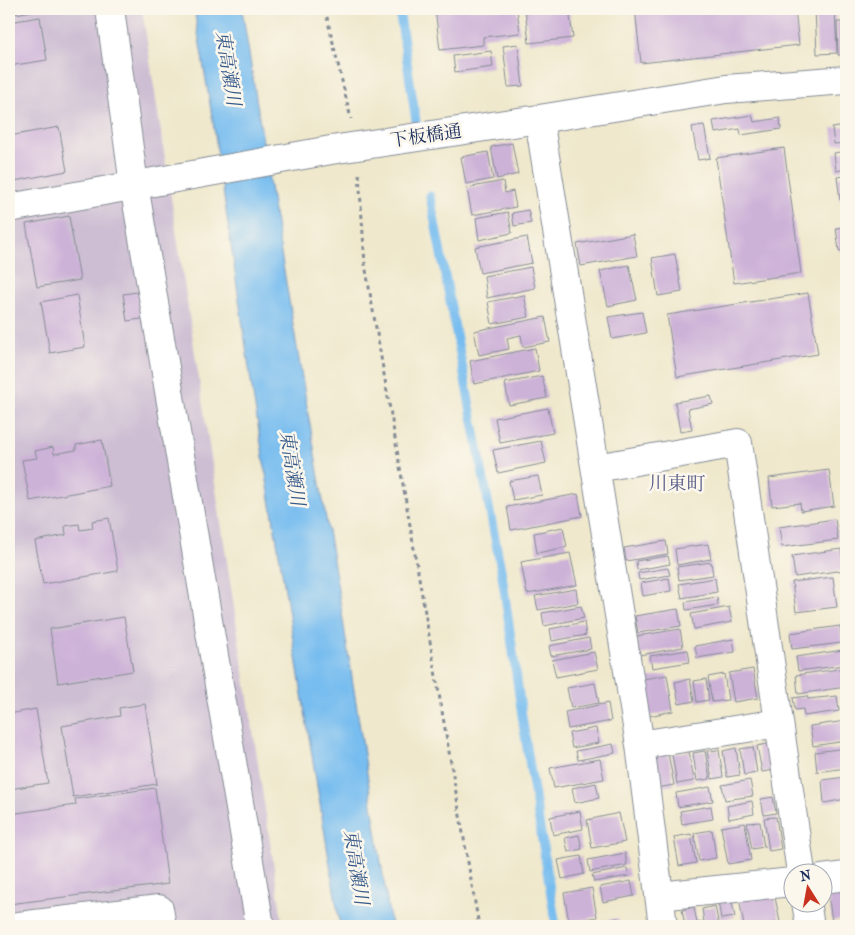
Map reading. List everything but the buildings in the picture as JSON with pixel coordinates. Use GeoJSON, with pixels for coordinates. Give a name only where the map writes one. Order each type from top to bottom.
{"type":"FeatureCollection","features":[{"type":"Feature","properties":{"kind":"street"},"geometry":{"type":"LineString","coordinates":[[110,9],[260,926]]}},
{"type":"Feature","properties":{"kind":"street","name":"下板橋通"},"geometry":{"type":"LineString","coordinates":[[9,208],[344,148],[726,89],[846,80]]}},
{"type":"Feature","properties":{"kind":"street"},"geometry":{"type":"LineString","coordinates":[[539,119],[640,746],[663,926]]}},
{"type":"Feature","properties":{"kind":"street"},"geometry":{"type":"LineString","coordinates":[[596,468],[738,443],[800,862]]}},
{"type":"Feature","properties":{"kind":"street"},"geometry":{"type":"LineString","coordinates":[[640,746],[779,723]]}},
{"type":"Feature","properties":{"kind":"street"},"geometry":{"type":"LineString","coordinates":[[832,878],[846,876]]}},
{"type":"Feature","properties":{"kind":"street"},"geometry":{"type":"LineString","coordinates":[[659,896],[782,883]]}},
{"type":"Feature","properties":{"kind":"street"},"geometry":{"type":"LineString","coordinates":[[19,926],[159,909],[162,926]]}},
{"type":"Feature","properties":{"kind":"street"},"geometry":{"type":"LineString","coordinates":[[808,912],[810,926]]}},
{"type":"Feature","properties":{"kind":"path"},"geometry":{"type":"LineString","coordinates":[[325,9],[344,148],[479,926]]}},
{"type":"Feature","properties":{"kind":"shaded area"},"geometry":{"type":"Polygon","coordinates":[[[9,9],[142,9],[283,926],[9,926],[9,9]]]}},
{"type":"Feature","properties":{"kind":"water","name":"東高瀬川"},"geometry":{"type":"Polygon","coordinates":[[[194,9],[242,9],[275,218],[340,601],[391,926],[340,926],[253,395],[213,122],[194,9]]]}},
{"type":"Feature","properties":{"kind":"waterway"},"geometry":{"type":"LineString","coordinates":[[399,9],[416,121]]}},
{"type":"Feature","properties":{"kind":"waterway"},"geometry":{"type":"LineString","coordinates":[[430,196],[502,575],[523,723],[556,926]]}},
{"type":"Feature","properties":{"kind":"district","name":"川東町"},"geometry":{"type":"Point","coordinates":[677,484]}}]}
